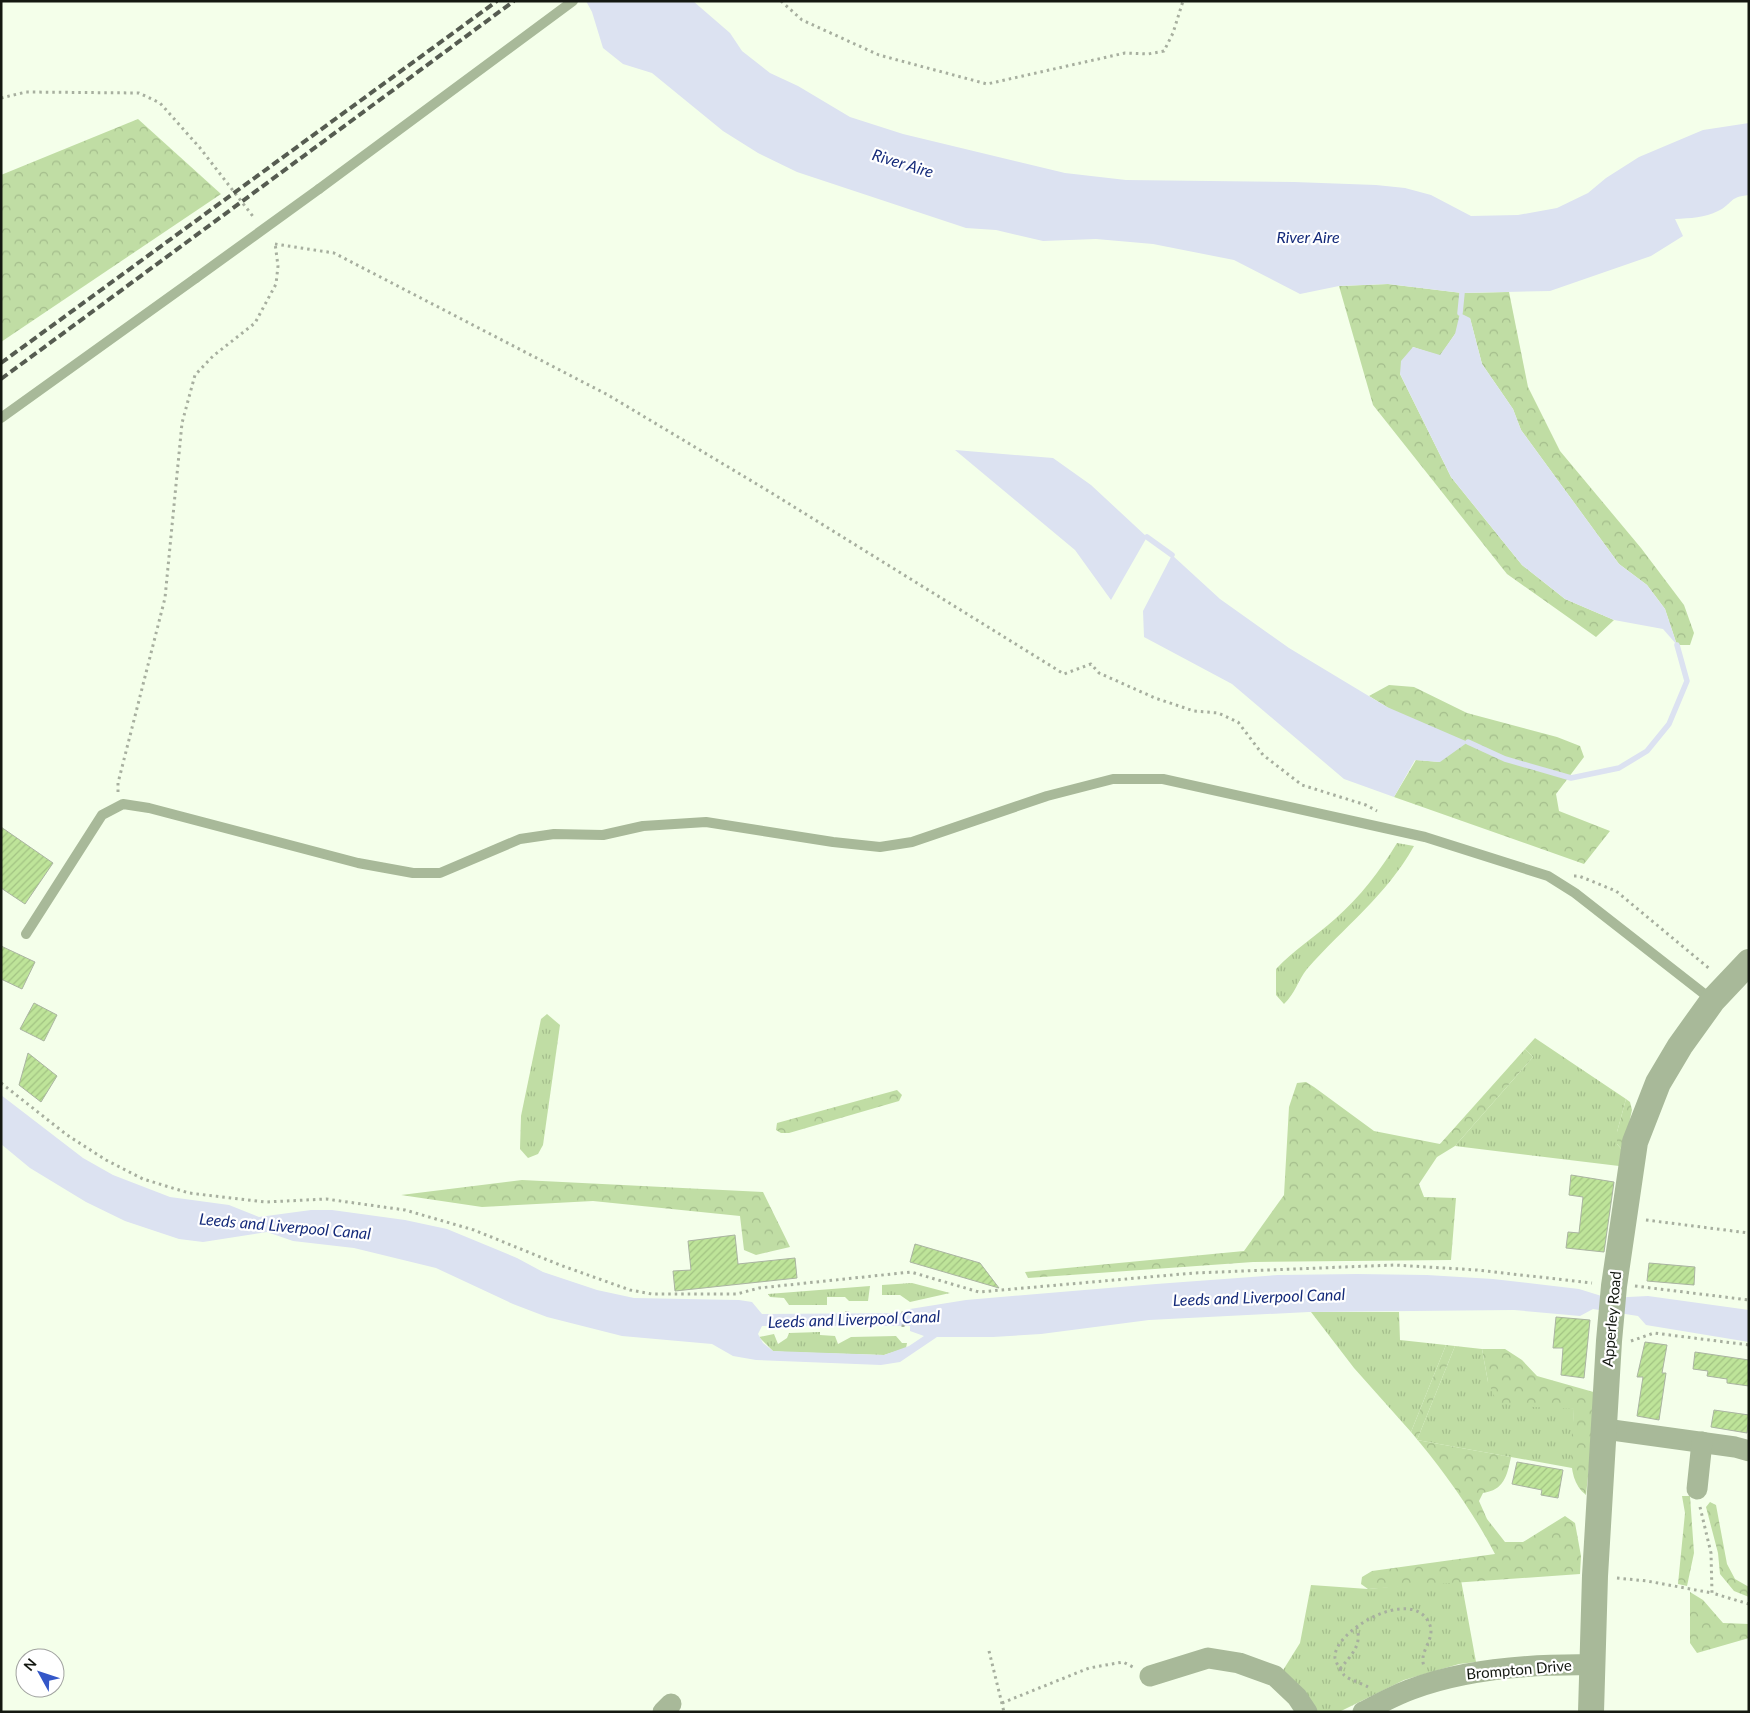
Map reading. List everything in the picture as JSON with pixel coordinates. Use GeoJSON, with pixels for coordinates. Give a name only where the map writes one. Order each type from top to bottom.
{"type":"FeatureCollection","features":[{"type":"Feature","properties":{"kind":"street","name":"Apperley Road"},"geometry":{"type":"LineString","coordinates":[[1591,1712],[1595,1576],[1610,1331],[1630,1168],[1644,1115],[1658,1083],[1680,1046],[1720,992],[1749,962]]}},
{"type":"Feature","properties":{"kind":"street"},"geometry":{"type":"LineString","coordinates":[[1605,1429],[1736,1447],[1749,1452]]}},
{"type":"Feature","properties":{"kind":"street"},"geometry":{"type":"LineString","coordinates":[[1697,1489],[1702,1442]]}},
{"type":"Feature","properties":{"kind":"street"},"geometry":{"type":"LineString","coordinates":[[1150,1676],[1208,1658],[1239,1662],[1275,1676],[1297,1697],[1307,1712]]}},
{"type":"Feature","properties":{"kind":"street","name":"Brompton Drive"},"geometry":{"type":"LineString","coordinates":[[1370,1709],[1412,1689],[1465,1674],[1530,1666],[1593,1665]]}},
{"type":"Feature","properties":{"kind":"lane"},"geometry":{"type":"LineString","coordinates":[[1,418],[319,189],[573,1]]}},
{"type":"Feature","properties":{"kind":"lane"},"geometry":{"type":"LineString","coordinates":[[26,934],[102,814],[123,804],[149,808],[358,863],[413,873],[440,873],[520,839],[554,834],[602,835],[643,826],[706,822],[880,847],[912,842],[1047,796],[1112,779],[1163,779],[1425,837],[1548,876],[1720,992]]}},
{"type":"Feature","properties":{"kind":"path"},"geometry":{"type":"LineString","coordinates":[[781,1],[802,20],[879,55],[987,84],[1125,53],[1148,54],[1164,51],[1173,33],[1183,1]]}},
{"type":"Feature","properties":{"kind":"path"},"geometry":{"type":"LineString","coordinates":[[1,98],[26,92],[139,93],[160,103],[200,148],[258,222]]}},
{"type":"Feature","properties":{"kind":"path"},"geometry":{"type":"LineString","coordinates":[[118,806],[118,783],[165,598],[182,423],[195,375],[213,356],[255,323],[276,284],[278,266],[275,244],[269,237]]}},
{"type":"Feature","properties":{"kind":"path"},"geometry":{"type":"LineString","coordinates":[[275,244],[334,253],[608,395],[778,497],[1064,674],[1091,664],[1099,673],[1155,698],[1194,710],[1218,713],[1238,722],[1263,755],[1302,785],[1366,805],[1386,815],[1398,831]]}},
{"type":"Feature","properties":{"kind":"path"},"geometry":{"type":"LineString","coordinates":[[1548,876],[1579,876],[1616,891],[1720,992]]}},
{"type":"Feature","properties":{"kind":"path"},"geometry":{"type":"LineString","coordinates":[[1,1083],[67,1134],[106,1160],[142,1179],[189,1193],[266,1202],[326,1199],[405,1210],[474,1230],[612,1284],[652,1294],[737,1294],[768,1287],[911,1272],[979,1292],[1194,1274],[1394,1265],[1486,1271],[1614,1288],[1646,1286],[1749,1300]]}},
{"type":"Feature","properties":{"kind":"path"},"geometry":{"type":"LineString","coordinates":[[1623,1217],[1749,1233]]}},
{"type":"Feature","properties":{"kind":"path"},"geometry":{"type":"LineString","coordinates":[[903,1309],[903,1327]]}},
{"type":"Feature","properties":{"kind":"path"},"geometry":{"type":"LineString","coordinates":[[847,1311],[847,1328]]}},
{"type":"Feature","properties":{"kind":"path"},"geometry":{"type":"LineString","coordinates":[[1610,1331],[1626,1343],[1654,1333],[1749,1345]]}},
{"type":"Feature","properties":{"kind":"path"},"geometry":{"type":"LineString","coordinates":[[1697,1489],[1700,1510],[1711,1553],[1712,1593]]}},
{"type":"Feature","properties":{"kind":"path"},"geometry":{"type":"LineString","coordinates":[[1595,1576],[1647,1581],[1712,1593],[1749,1604]]}},
{"type":"Feature","properties":{"kind":"path"},"geometry":{"type":"LineString","coordinates":[[1370,1709],[1368,1687],[1346,1676],[1335,1659],[1336,1651],[1342,1641],[1379,1613],[1410,1608],[1419,1612],[1429,1623],[1432,1634],[1423,1654],[1422,1663],[1432,1684]]}},
{"type":"Feature","properties":{"kind":"path"},"geometry":{"type":"LineString","coordinates":[[1340,1669],[1357,1649],[1360,1637],[1357,1628]]}},
{"type":"Feature","properties":{"kind":"path"},"geometry":{"type":"LineString","coordinates":[[989,1651],[1004,1712]]}},
{"type":"Feature","properties":{"kind":"path"},"geometry":{"type":"LineString","coordinates":[[1002,1704],[1069,1675],[1123,1662],[1150,1676]]}},
{"type":"Feature","properties":{"kind":"green space"},"geometry":{"type":"Polygon","coordinates":[[[138,119],[221,194],[1,342],[1,175],[138,119]]]}},
{"type":"Feature","properties":{"kind":"green space"},"geometry":{"type":"Polygon","coordinates":[[[1388,284],[1462,293],[1509,292],[1528,387],[1560,451],[1641,548],[1684,605],[1694,633],[1690,645],[1677,645],[1665,609],[1647,585],[1619,564],[1521,430],[1513,409],[1482,364],[1470,318],[1455,334],[1440,356],[1413,347],[1400,374],[1451,477],[1522,565],[1565,599],[1614,620],[1596,637],[1507,574],[1373,405],[1339,286],[1388,284]]]}},
{"type":"Feature","properties":{"kind":"green space"},"geometry":{"type":"Polygon","coordinates":[[[1389,685],[1414,687],[1467,713],[1557,737],[1580,746],[1584,757],[1556,794],[1559,811],[1610,831],[1584,864],[1394,797],[1416,760],[1440,762],[1387,707],[1369,696],[1389,685]]]}},
{"type":"Feature","properties":{"kind":"green space"},"geometry":{"type":"Polygon","coordinates":[[[1397,843],[1414,846],[1403,864],[1378,896],[1307,969],[1284,1004],[1276,995],[1276,969],[1353,902],[1377,874],[1397,843]]]}},
{"type":"Feature","properties":{"kind":"green space"},"geometry":{"type":"Polygon","coordinates":[[[547,1014],[560,1025],[543,1145],[538,1154],[528,1158],[520,1149],[521,1116],[541,1019],[547,1014]]]}},
{"type":"Feature","properties":{"kind":"green space"},"geometry":{"type":"Polygon","coordinates":[[[1535,1038],[1626,1099],[1617,1132],[1617,1144],[1623,1151],[1619,1166],[1455,1146],[1533,1057],[1525,1049],[1535,1038]]]}},
{"type":"Feature","properties":{"kind":"green space"},"geometry":{"type":"Polygon","coordinates":[[[1525,1049],[1533,1057],[1455,1146],[1437,1157],[1419,1184],[1424,1197],[1456,1198],[1451,1260],[1253,1262],[1028,1278],[1025,1272],[1244,1251],[1284,1195],[1289,1107],[1297,1083],[1306,1082],[1374,1131],[1440,1144],[1525,1049]]]}},
{"type":"Feature","properties":{"kind":"green space"},"geometry":{"type":"Polygon","coordinates":[[[897,1090],[902,1095],[899,1101],[789,1133],[781,1133],[776,1130],[777,1123],[897,1090]]]}},
{"type":"Feature","properties":{"kind":"green space"},"geometry":{"type":"Polygon","coordinates":[[[1626,1099],[1630,1102],[1632,1110],[1623,1151],[1617,1144],[1617,1132],[1626,1099]]]}},
{"type":"Feature","properties":{"kind":"green space"},"geometry":{"type":"Polygon","coordinates":[[[522,1180],[763,1192],[790,1247],[756,1255],[744,1250],[740,1216],[593,1201],[482,1207],[401,1195],[522,1180]]]}},
{"type":"Feature","properties":{"kind":"green space"},"geometry":{"type":"Polygon","coordinates":[[[912,1283],[950,1293],[910,1302],[900,1295],[882,1295],[882,1285],[912,1283]]]}},
{"type":"Feature","properties":{"kind":"green space"},"geometry":{"type":"Polygon","coordinates":[[[870,1286],[868,1301],[849,1301],[845,1297],[827,1297],[827,1305],[789,1305],[784,1298],[770,1297],[768,1294],[870,1286]]]}},
{"type":"Feature","properties":{"kind":"green space"},"geometry":{"type":"Polygon","coordinates":[[[1311,1312],[1399,1312],[1400,1340],[1446,1345],[1411,1432],[1354,1368],[1311,1312]]]}},
{"type":"Feature","properties":{"kind":"green space"},"geometry":{"type":"Polygon","coordinates":[[[820,1332],[820,1335],[835,1336],[838,1344],[851,1337],[896,1336],[902,1343],[907,1343],[906,1348],[884,1355],[785,1352],[773,1351],[759,1337],[774,1334],[778,1344],[787,1338],[789,1333],[820,1332]]]}},
{"type":"Feature","properties":{"kind":"green space"},"geometry":{"type":"Polygon","coordinates":[[[1446,1345],[1455,1346],[1417,1440],[1411,1432],[1446,1345]]]}},
{"type":"Feature","properties":{"kind":"green space"},"geometry":{"type":"Polygon","coordinates":[[[1455,1346],[1482,1349],[1488,1382],[1574,1409],[1572,1468],[1417,1440],[1455,1346]]]}},
{"type":"Feature","properties":{"kind":"green space"},"geometry":{"type":"Polygon","coordinates":[[[1482,1349],[1505,1349],[1522,1360],[1537,1376],[1597,1393],[1586,1495],[1574,1478],[1572,1467],[1571,1443],[1574,1409],[1513,1406],[1497,1402],[1488,1382],[1482,1349]]]}},
{"type":"Feature","properties":{"kind":"green space"},"geometry":{"type":"Polygon","coordinates":[[[1418,1440],[1511,1457],[1503,1481],[1496,1489],[1483,1493],[1479,1501],[1487,1519],[1505,1542],[1523,1542],[1565,1516],[1575,1523],[1581,1556],[1580,1574],[1368,1589],[1361,1584],[1362,1577],[1372,1571],[1495,1554],[1477,1522],[1418,1440]]]}},
{"type":"Feature","properties":{"kind":"green space"},"geometry":{"type":"Polygon","coordinates":[[[1682,1496],[1690,1496],[1694,1553],[1687,1586],[1678,1584],[1685,1513],[1682,1496]]]}},
{"type":"Feature","properties":{"kind":"green space"},"geometry":{"type":"Polygon","coordinates":[[[1710,1502],[1716,1505],[1727,1564],[1735,1579],[1749,1587],[1749,1597],[1734,1591],[1720,1574],[1718,1553],[1706,1507],[1710,1502]]]}},
{"type":"Feature","properties":{"kind":"green space"},"geometry":{"type":"Polygon","coordinates":[[[1461,1580],[1476,1662],[1459,1664],[1404,1680],[1339,1712],[1314,1712],[1280,1675],[1300,1643],[1311,1585],[1368,1589],[1461,1580]]]}},
{"type":"Feature","properties":{"kind":"green space"},"geometry":{"type":"Polygon","coordinates":[[[1690,1592],[1703,1600],[1723,1623],[1749,1624],[1749,1638],[1697,1653],[1690,1643],[1690,1592]]]}},
{"type":"Feature","properties":{"kind":"water","name":"River Aire"},"geometry":{"type":"Polygon","coordinates":[[[586,1],[693,1],[730,33],[742,51],[770,73],[798,86],[850,117],[903,134],[1065,173],[1126,180],[1376,185],[1405,188],[1431,195],[1471,216],[1518,215],[1557,208],[1588,193],[1606,178],[1639,157],[1703,130],[1749,123],[1749,195],[1737,197],[1723,208],[1708,215],[1675,219],[1683,236],[1651,256],[1550,291],[1462,293],[1388,284],[1339,286],[1300,294],[1234,260],[1153,244],[1096,239],[1043,241],[996,230],[966,228],[797,172],[758,153],[723,131],[652,73],[623,64],[603,48],[592,12],[586,1]]]}},
{"type":"Feature","properties":{"kind":"water"},"geometry":{"type":"Polygon","coordinates":[[[1460,313],[1470,318],[1482,364],[1513,409],[1521,430],[1619,564],[1647,585],[1665,609],[1677,645],[1663,629],[1614,620],[1565,599],[1522,565],[1451,477],[1400,374],[1401,361],[1413,347],[1440,355],[1455,334],[1460,313]]]}},
{"type":"Feature","properties":{"kind":"water"},"geometry":{"type":"Polygon","coordinates":[[[955,450],[1053,458],[1091,485],[1147,537],[1111,600],[1075,550],[955,450]]]}},
{"type":"Feature","properties":{"kind":"water"},"geometry":{"type":"Polygon","coordinates":[[[1172,555],[1220,599],[1289,648],[1387,707],[1468,742],[1440,762],[1415,760],[1394,797],[1344,779],[1232,684],[1144,637],[1143,611],[1172,555]]]}},
{"type":"Feature","properties":{"kind":"water","name":"Leeds and Liverpool Canal"},"geometry":{"type":"Polygon","coordinates":[[[1,1095],[83,1158],[113,1175],[170,1197],[229,1205],[259,1217],[311,1210],[332,1210],[405,1220],[447,1229],[517,1258],[543,1272],[597,1290],[634,1298],[739,1300],[752,1302],[762,1314],[909,1313],[910,1309],[966,1300],[1278,1275],[1427,1275],[1493,1279],[1579,1289],[1608,1298],[1648,1296],[1749,1310],[1749,1342],[1646,1325],[1638,1316],[1593,1309],[1580,1316],[1514,1310],[1309,1312],[1149,1320],[1041,1334],[993,1337],[937,1337],[900,1362],[881,1365],[756,1360],[733,1356],[712,1344],[622,1336],[547,1317],[513,1304],[436,1268],[354,1248],[293,1241],[267,1232],[203,1242],[179,1239],[125,1221],[86,1202],[30,1168],[1,1144],[1,1095]],[[762,1326],[758,1334],[763,1343],[773,1351],[884,1355],[909,1346],[924,1336],[910,1331],[910,1326],[762,1326]]]}},
{"type":"Feature","properties":{"kind":"building"},"geometry":{"type":"Polygon","coordinates":[[[1,827],[53,863],[25,904],[1,888],[1,827]]]}},
{"type":"Feature","properties":{"kind":"building"},"geometry":{"type":"Polygon","coordinates":[[[1,946],[35,962],[22,989],[1,979],[1,946]]]}},
{"type":"Feature","properties":{"kind":"building"},"geometry":{"type":"Polygon","coordinates":[[[34,1003],[57,1015],[44,1041],[20,1029],[34,1003]]]}},
{"type":"Feature","properties":{"kind":"building"},"geometry":{"type":"Polygon","coordinates":[[[28,1053],[57,1076],[41,1102],[19,1085],[28,1053]]]}},
{"type":"Feature","properties":{"kind":"building"},"geometry":{"type":"Polygon","coordinates":[[[1571,1175],[1614,1182],[1604,1252],[1566,1248],[1568,1232],[1579,1233],[1583,1197],[1569,1195],[1571,1175]]]}},
{"type":"Feature","properties":{"kind":"building"},"geometry":{"type":"Polygon","coordinates":[[[735,1235],[738,1264],[795,1258],[797,1278],[675,1291],[673,1271],[691,1270],[688,1241],[735,1235]]]}},
{"type":"Feature","properties":{"kind":"building"},"geometry":{"type":"Polygon","coordinates":[[[915,1244],[980,1263],[999,1288],[910,1262],[915,1244]]]}},
{"type":"Feature","properties":{"kind":"building"},"geometry":{"type":"Polygon","coordinates":[[[1649,1263],[1695,1267],[1694,1285],[1647,1281],[1649,1263]]]}},
{"type":"Feature","properties":{"kind":"building"},"geometry":{"type":"Polygon","coordinates":[[[1556,1317],[1590,1320],[1584,1378],[1561,1375],[1563,1348],[1553,1348],[1556,1317]]]}},
{"type":"Feature","properties":{"kind":"building"},"geometry":{"type":"Polygon","coordinates":[[[1645,1342],[1667,1345],[1662,1373],[1666,1373],[1659,1420],[1637,1416],[1643,1377],[1637,1377],[1645,1342]]]}},
{"type":"Feature","properties":{"kind":"building"},"geometry":{"type":"Polygon","coordinates":[[[1695,1352],[1749,1360],[1749,1386],[1727,1383],[1727,1379],[1707,1376],[1708,1371],[1693,1369],[1695,1352]]]}},
{"type":"Feature","properties":{"kind":"building"},"geometry":{"type":"Polygon","coordinates":[[[1714,1410],[1749,1415],[1747,1433],[1711,1427],[1714,1410]]]}},
{"type":"Feature","properties":{"kind":"building"},"geometry":{"type":"Polygon","coordinates":[[[1517,1462],[1563,1470],[1558,1498],[1541,1495],[1542,1490],[1512,1484],[1517,1462]]]}},
{"type":"Feature","properties":{"kind":"waterway"},"geometry":{"type":"LineString","coordinates":[[1460,313],[1462,293]]}},
{"type":"Feature","properties":{"kind":"waterway"},"geometry":{"type":"LineString","coordinates":[[1147,537],[1172,555]]}},
{"type":"Feature","properties":{"kind":"waterway"},"geometry":{"type":"LineString","coordinates":[[1468,742],[1505,759],[1571,778],[1619,768],[1647,751],[1669,724],[1687,681],[1677,645]]}},
{"type":"Feature","properties":{"kind":"railway"},"geometry":{"type":"LineString","coordinates":[[1,363],[497,1]]}},
{"type":"Feature","properties":{"kind":"railway"},"geometry":{"type":"LineString","coordinates":[[1,379],[514,1]]}}]}
